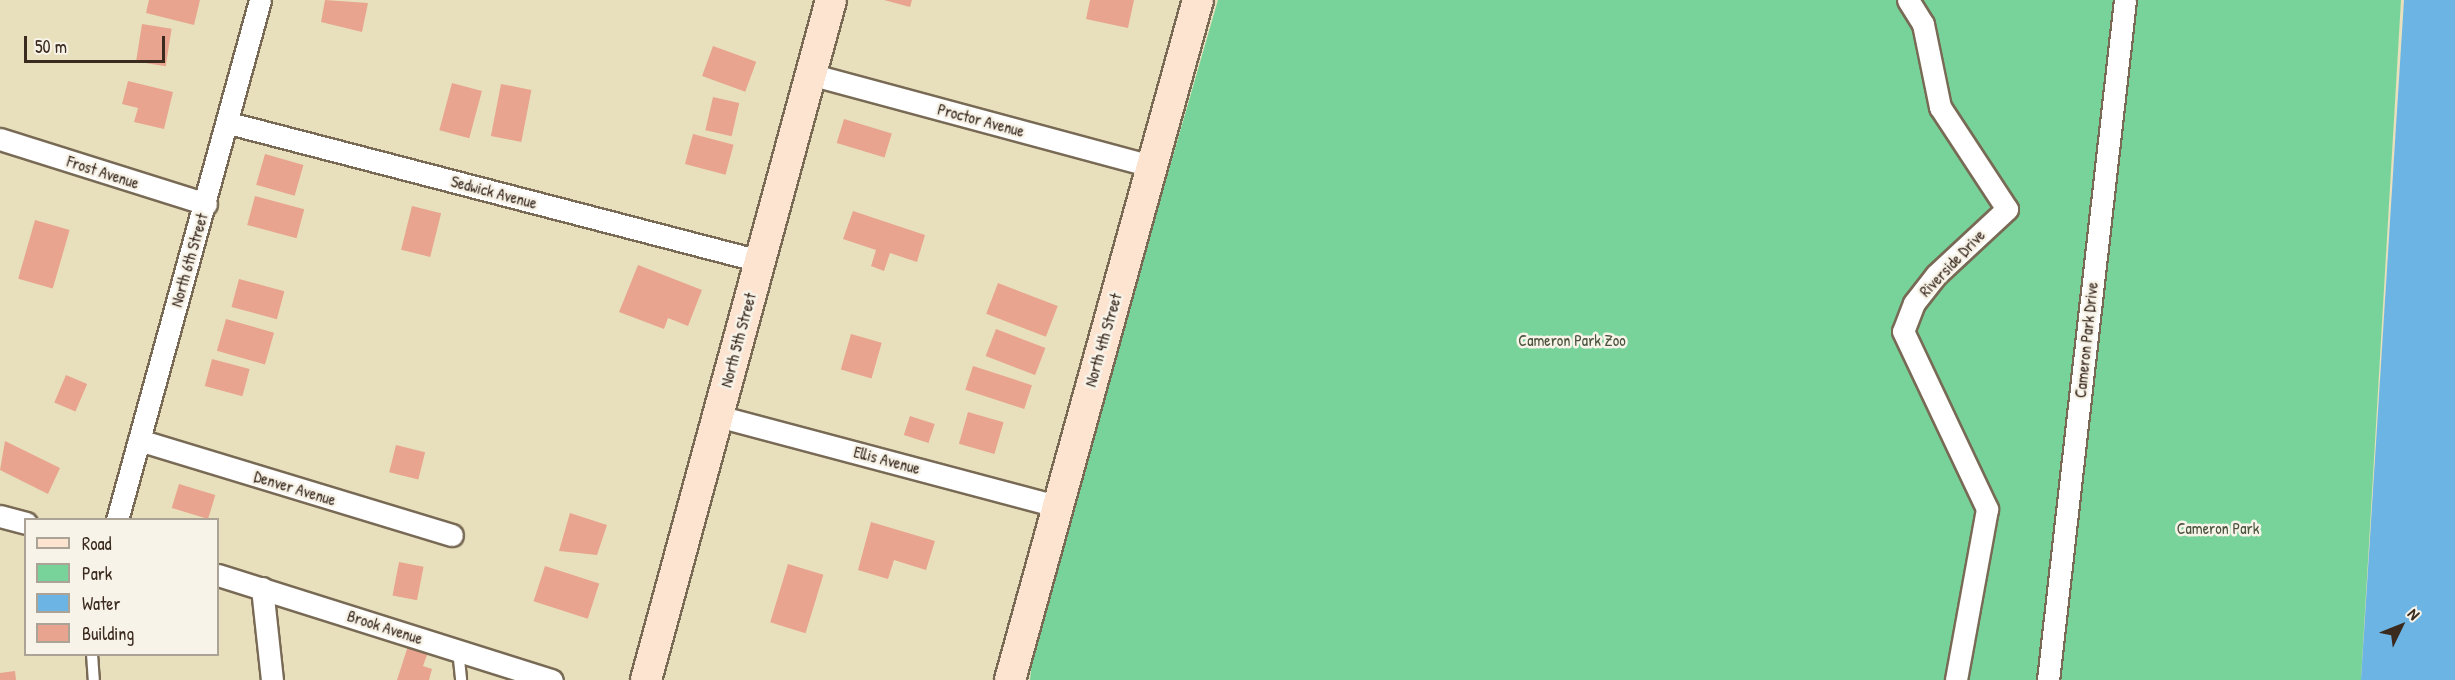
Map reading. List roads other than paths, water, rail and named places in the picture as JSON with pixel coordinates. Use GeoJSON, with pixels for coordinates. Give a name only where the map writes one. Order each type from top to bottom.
{"type":"FeatureCollection","features":[{"type":"Feature","properties":{"kind":"main road","name":"North 5th Street"},"geometry":{"type":"LineString","coordinates":[[646,680],[831,0]]}},
{"type":"Feature","properties":{"kind":"main road","name":"North 4th Street"},"geometry":{"type":"LineString","coordinates":[[1010,680],[1198,0]]}},
{"type":"Feature","properties":{"kind":"street","name":"North 6th Street"},"geometry":{"type":"LineString","coordinates":[[117,518],[229,123],[260,0]]}},
{"type":"Feature","properties":{"kind":"street","name":"Riverside Drive"},"geometry":{"type":"LineString","coordinates":[[1908,0],[1923,24],[1940,107],[2007,209],[1936,275],[1914,303],[1903,330],[1987,509],[1956,680]]}},
{"type":"Feature","properties":{"kind":"street","name":"Cameron Park Drive"},"geometry":{"type":"LineString","coordinates":[[2048,680],[2125,0]]}},
{"type":"Feature","properties":{"kind":"street","name":"Proctor Avenue"},"geometry":{"type":"LineString","coordinates":[[810,74],[1151,166]]}},
{"type":"Feature","properties":{"kind":"street","name":"Sedwick Avenue"},"geometry":{"type":"LineString","coordinates":[[229,123],[760,261]]}},
{"type":"Feature","properties":{"kind":"street","name":"Frost Avenue"},"geometry":{"type":"LineString","coordinates":[[0,139],[206,204]]}},
{"type":"Feature","properties":{"kind":"street","name":"Ellis Avenue"},"geometry":{"type":"LineString","coordinates":[[718,416],[1057,506]]}},
{"type":"Feature","properties":{"kind":"street","name":"Denver Avenue"},"geometry":{"type":"LineString","coordinates":[[139,441],[452,535]]}},
{"type":"Feature","properties":{"kind":"street"},"geometry":{"type":"LineString","coordinates":[[0,516],[24,522]]}},
{"type":"Feature","properties":{"kind":"street","name":"Brook Avenue"},"geometry":{"type":"LineString","coordinates":[[219,575],[552,680]]}},
{"type":"Feature","properties":{"kind":"street"},"geometry":{"type":"LineString","coordinates":[[262,588],[272,680]]}},
{"type":"Feature","properties":{"kind":"lane"},"geometry":{"type":"LineString","coordinates":[[458,650],[461,680]]}},
{"type":"Feature","properties":{"kind":"lane"},"geometry":{"type":"LineString","coordinates":[[92,656],[94,680]]}},
{"type":"Feature","properties":{"kind":"water"},"geometry":{"type":"Polygon","coordinates":[[[2404,0],[2455,0],[2455,680],[2361,680],[2404,0]]]}},
{"type":"Feature","properties":{"kind":"park label","name":"Cameron Park Zoo"},"geometry":{"type":"Point","coordinates":[1572,340]}},
{"type":"Feature","properties":{"kind":"park label","name":"Cameron Park"},"geometry":{"type":"Point","coordinates":[2218,528]}}]}
